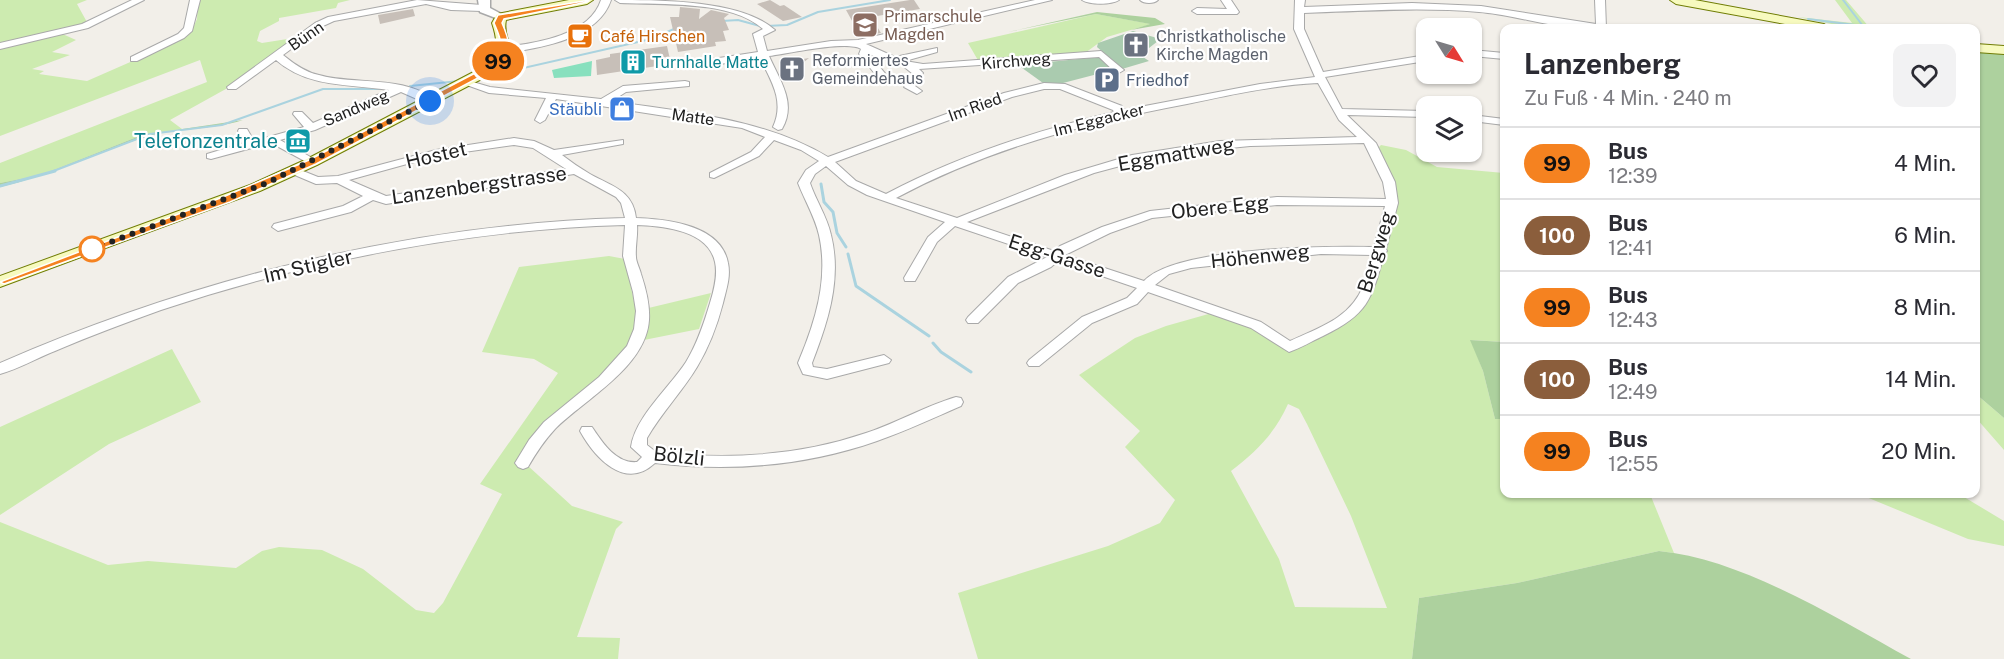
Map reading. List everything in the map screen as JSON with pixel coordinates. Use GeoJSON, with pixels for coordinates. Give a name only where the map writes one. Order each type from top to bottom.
{"type":"FeatureCollection","features":[{"type":"Feature","properties":{"kind":"main road"},"geometry":{"type":"LineString","coordinates":[[0,282],[227,200],[294,171],[471,80],[494,65],[505,50],[506,40],[498,23],[501,17],[586,0]]}},
{"type":"Feature","properties":{"kind":"main road"},"geometry":{"type":"LineString","coordinates":[[1680,1],[1803,24]]}},
{"type":"Feature","properties":{"kind":"main road"},"geometry":{"type":"LineString","coordinates":[[1980,48],[2004,50]]}},
{"type":"Feature","properties":{"kind":"street"},"geometry":{"type":"LineString","coordinates":[[0,46],[85,26],[140,0]]}},
{"type":"Feature","properties":{"kind":"street"},"geometry":{"type":"LineString","coordinates":[[134,59],[172,41],[189,29],[195,0]]}},
{"type":"Feature","properties":{"kind":"street"},"geometry":{"type":"LineString","coordinates":[[505,50],[532,46],[591,24],[601,15],[606,0]]}},
{"type":"Feature","properties":{"kind":"street"},"geometry":{"type":"LineString","coordinates":[[620,0],[729,2],[768,28],[758,34],[763,55],[783,98],[784,113],[776,131],[755,154],[714,175]]}},
{"type":"Feature","properties":{"kind":"street"},"geometry":{"type":"LineString","coordinates":[[693,65],[763,55],[862,46],[1047,0]]}},
{"type":"Feature","properties":{"kind":"street"},"geometry":{"type":"LineString","coordinates":[[1087,0],[1114,0]]}},
{"type":"Feature","properties":{"kind":"street"},"geometry":{"type":"LineString","coordinates":[[1145,0],[1153,0]]}},
{"type":"Feature","properties":{"kind":"street"},"geometry":{"type":"LineString","coordinates":[[1197,11],[1234,12],[1226,0]]}},
{"type":"Feature","properties":{"kind":"street"},"geometry":{"type":"LineString","coordinates":[[1600,0],[1601,24]]}},
{"type":"Feature","properties":{"kind":"street"},"geometry":{"type":"LineString","coordinates":[[426,1],[452,7],[483,4],[486,12],[501,17]]}},
{"type":"Feature","properties":{"kind":"street","name":"Bünn"},"geometry":{"type":"LineString","coordinates":[[232,87],[318,25],[331,19],[426,1]]}},
{"type":"Feature","properties":{"kind":"street"},"geometry":{"type":"LineString","coordinates":[[1301,5],[1481,4],[1581,24]]}},
{"type":"Feature","properties":{"kind":"street","name":"Bergweg"},"geometry":{"type":"LineString","coordinates":[[1288,347],[1343,321],[1354,311],[1370,288],[1392,203],[1389,182],[1368,140],[1340,112],[1321,78],[1299,29],[1301,5]]}},
{"type":"Feature","properties":{"kind":"street"},"geometry":{"type":"LineString","coordinates":[[862,46],[864,54],[883,77]]}},
{"type":"Feature","properties":{"kind":"street","name":"Kirchweg"},"geometry":{"type":"LineString","coordinates":[[862,46],[907,64],[940,67],[1101,54],[1119,70]]}},
{"type":"Feature","properties":{"kind":"street"},"geometry":{"type":"LineString","coordinates":[[896,60],[934,50]]}},
{"type":"Feature","properties":{"kind":"street"},"geometry":{"type":"LineString","coordinates":[[1482,54],[1500,56]]}},
{"type":"Feature","properties":{"kind":"street"},"geometry":{"type":"LineString","coordinates":[[278,56],[300,73],[321,80],[398,88],[430,101]]}},
{"type":"Feature","properties":{"kind":"street","name":"Im Eggacker"},"geometry":{"type":"LineString","coordinates":[[887,198],[939,172],[999,148],[1120,114],[1416,60]]}},
{"type":"Feature","properties":{"kind":"street"},"geometry":{"type":"LineString","coordinates":[[907,64],[918,73],[909,87],[917,91]]}},
{"type":"Feature","properties":{"kind":"street","name":"Matte"},"geometry":{"type":"LineString","coordinates":[[471,80],[489,90],[603,102],[776,131],[827,161]]}},
{"type":"Feature","properties":{"kind":"street"},"geometry":{"type":"LineString","coordinates":[[603,102],[623,89],[685,84]]}},
{"type":"Feature","properties":{"kind":"street","name":"Im Ried"},"geometry":{"type":"LineString","coordinates":[[827,161],[1008,95],[1044,86],[1061,86],[1077,91],[1118,108],[1120,114]]}},
{"type":"Feature","properties":{"kind":"street","name":"Sandweg"},"geometry":{"type":"LineString","coordinates":[[211,156],[311,128],[398,88]]}},
{"type":"Feature","properties":{"kind":"street"},"geometry":{"type":"LineString","coordinates":[[540,120],[552,96]]}},
{"type":"Feature","properties":{"kind":"street"},"geometry":{"type":"LineString","coordinates":[[1340,112],[1416,114]]}},
{"type":"Feature","properties":{"kind":"street","name":"Sandweg"},"geometry":{"type":"LineString","coordinates":[[298,114],[311,128]]}},
{"type":"Feature","properties":{"kind":"street"},"geometry":{"type":"LineString","coordinates":[[1482,119],[1500,122]]}},
{"type":"Feature","properties":{"kind":"street"},"geometry":{"type":"LineString","coordinates":[[243,131],[251,145]]}},
{"type":"Feature","properties":{"kind":"street","name":"Eggmattweg"},"geometry":{"type":"LineString","coordinates":[[910,278],[933,240],[956,222],[1131,158],[1203,145],[1254,141],[1368,140]]}},
{"type":"Feature","properties":{"kind":"street","name":"Hostet"},"geometry":{"type":"LineString","coordinates":[[294,171],[315,181],[339,179],[494,142],[531,143],[574,171]]}},
{"type":"Feature","properties":{"kind":"street"},"geometry":{"type":"LineString","coordinates":[[549,154],[619,142]]}},
{"type":"Feature","properties":{"kind":"street"},"geometry":{"type":"LineString","coordinates":[[279,143],[312,162]]}},
{"type":"Feature","properties":{"kind":"street"},"geometry":{"type":"LineString","coordinates":[[827,161],[810,172],[804,183],[819,216],[825,239],[829,275],[820,329],[805,363],[808,371],[827,374],[884,360]]}},
{"type":"Feature","properties":{"kind":"street","name":"Egg-Gasse"},"geometry":{"type":"LineString","coordinates":[[827,161],[852,183],[887,198],[1256,325],[1288,347]]}},
{"type":"Feature","properties":{"kind":"street","name":"Lanzenbergstrasse"},"geometry":{"type":"LineString","coordinates":[[339,179],[372,196],[386,200],[574,171],[618,194],[627,203],[632,248],[629,256],[642,316],[636,341],[621,363],[537,438],[530,446],[523,464]]}},
{"type":"Feature","properties":{"kind":"street","name":"Lanzenbergstrasse"},"geometry":{"type":"LineString","coordinates":[[278,227],[347,209],[372,196]]}},
{"type":"Feature","properties":{"kind":"street","name":"Obere Egg"},"geometry":{"type":"LineString","coordinates":[[973,320],[1013,280],[1047,264],[1064,249],[1106,230],[1150,215],[1277,201],[1392,203]]}},
{"type":"Feature","properties":{"kind":"street","name":"Im Stigler"},"geometry":{"type":"LineString","coordinates":[[0,369],[86,333],[178,300],[285,270],[440,239],[510,230],[630,220]]}},
{"type":"Feature","properties":{"kind":"street","name":"Bölzli"},"geometry":{"type":"LineString","coordinates":[[630,220],[664,223],[701,237],[711,243],[719,254],[723,268],[722,281],[710,327],[697,356],[640,438],[639,447],[651,457],[752,460],[806,454],[888,432],[956,402]]}},
{"type":"Feature","properties":{"kind":"street","name":"Höhenweg"},"geometry":{"type":"LineString","coordinates":[[1034,363],[1087,320],[1132,301],[1165,271],[1191,264],[1321,250],[1381,251]]}},
{"type":"Feature","properties":{"kind":"street"},"geometry":{"type":"LineString","coordinates":[[587,431],[607,457],[626,468],[641,467],[651,457]]}},
{"type":"Feature","properties":{"kind":"green space"},"geometry":{"type":"Polygon","coordinates":[[[0,0],[87,0],[77,4],[88,24],[58,32],[76,40],[52,52],[70,55],[32,69],[44,71],[39,74],[87,81],[179,39],[193,28],[197,19],[198,0],[350,0],[338,3],[336,8],[279,18],[279,21],[260,31],[257,41],[262,43],[300,37],[233,85],[170,120],[182,129],[142,135],[41,175],[0,183],[0,163],[207,82],[200,60],[0,136],[0,0]]]}},
{"type":"Feature","properties":{"kind":"green space"},"geometry":{"type":"Polygon","coordinates":[[[1835,0],[1846,0],[1867,24],[1831,24],[1798,17],[1852,23],[1835,0]]]}},
{"type":"Feature","properties":{"kind":"green space"},"geometry":{"type":"Polygon","coordinates":[[[1097,12],[1155,18],[1165,24],[1131,30],[1150,24],[1096,14],[1008,32],[1097,12]]]}},
{"type":"Feature","properties":{"kind":"green space"},"geometry":{"type":"Polygon","coordinates":[[[1096,14],[1151,24],[1107,37],[1085,53],[979,62],[968,43],[1096,14]]]}},
{"type":"Feature","properties":{"kind":"green space"},"geometry":{"type":"Polygon","coordinates":[[[1133,31],[1157,38],[1158,41],[1140,55],[1149,61],[1122,69],[1097,47],[1098,43],[1133,31]]]}},
{"type":"Feature","properties":{"kind":"green space"},"geometry":{"type":"Polygon","coordinates":[[[1980,49],[2004,52],[2004,418],[1980,397],[1980,49]]]}},
{"type":"Feature","properties":{"kind":"green space"},"geometry":{"type":"Polygon","coordinates":[[[1099,57],[1113,70],[1063,83],[1043,83],[1018,65],[1099,57]]]}},
{"type":"Feature","properties":{"kind":"green space"},"geometry":{"type":"Polygon","coordinates":[[[592,61],[591,76],[554,78],[552,70],[592,61]]]}},
{"type":"Feature","properties":{"kind":"green space"},"geometry":{"type":"Polygon","coordinates":[[[243,120],[152,135],[41,175],[142,135],[243,120]]]}},
{"type":"Feature","properties":{"kind":"green space"},"geometry":{"type":"Polygon","coordinates":[[[1381,145],[1406,150],[1416,155],[1416,162],[1428,162],[1437,167],[1500,173],[1500,342],[1471,340],[1483,371],[1495,419],[1500,419],[1500,498],[1652,498],[1674,553],[1659,551],[1517,583],[1419,598],[1412,659],[978,659],[958,593],[1108,546],[1160,523],[1175,500],[1125,447],[1140,431],[1079,375],[1135,338],[1166,326],[1212,313],[1240,320],[1283,348],[1322,335],[1372,289],[1394,224],[1396,196],[1379,147],[1381,145]],[[1288,404],[1264,441],[1231,471],[1279,559],[1295,607],[1387,608],[1351,516],[1299,409],[1288,404]]]}},
{"type":"Feature","properties":{"kind":"green space"},"geometry":{"type":"Polygon","coordinates":[[[41,175],[35,177],[0,187],[0,183],[41,175]]]}},
{"type":"Feature","properties":{"kind":"green space"},"geometry":{"type":"Polygon","coordinates":[[[609,256],[625,259],[636,311],[711,293],[699,329],[629,343],[599,379],[549,421],[527,465],[572,506],[623,522],[616,529],[577,637],[620,638],[618,659],[0,659],[0,522],[108,565],[148,561],[236,568],[262,551],[279,547],[322,550],[363,569],[416,610],[434,613],[443,603],[502,494],[480,484],[558,373],[534,359],[482,352],[519,267],[609,256]]]}},
{"type":"Feature","properties":{"kind":"green space"},"geometry":{"type":"Polygon","coordinates":[[[1470,340],[1500,342],[1500,419],[1495,419],[1483,371],[1470,340]]]}},
{"type":"Feature","properties":{"kind":"green space"},"geometry":{"type":"Polygon","coordinates":[[[172,349],[201,402],[109,444],[0,515],[0,427],[172,349]]]}},
{"type":"Feature","properties":{"kind":"green space"},"geometry":{"type":"Polygon","coordinates":[[[1980,397],[2004,418],[2004,450],[1980,423],[1980,397]]]}},
{"type":"Feature","properties":{"kind":"green space"},"geometry":{"type":"Polygon","coordinates":[[[1869,498],[1966,498],[2004,521],[2004,546],[1968,539],[1869,498]]]}},
{"type":"Feature","properties":{"kind":"green space"},"geometry":{"type":"Polygon","coordinates":[[[1659,551],[1691,556],[1756,578],[1821,609],[1911,659],[1412,659],[1419,598],[1517,583],[1659,551]]]}},
{"type":"Feature","properties":{"kind":"building"},"geometry":{"type":"Polygon","coordinates":[[[770,0],[780,6],[784,5],[802,17],[783,21],[757,4],[770,0]]]}},
{"type":"Feature","properties":{"kind":"building","name":"Primarschule Magden"},"geometry":{"type":"Polygon","coordinates":[[[914,0],[920,9],[871,17],[881,33],[861,37],[846,10],[914,0]]]}},
{"type":"Feature","properties":{"kind":"building"},"geometry":{"type":"Polygon","coordinates":[[[680,7],[700,9],[699,19],[711,10],[729,14],[724,18],[729,30],[723,31],[726,41],[715,42],[716,46],[678,52],[670,17],[679,17],[680,7]]]}},
{"type":"Feature","properties":{"kind":"building"},"geometry":{"type":"Polygon","coordinates":[[[413,9],[415,16],[380,24],[378,15],[413,9]]]}},
{"type":"Feature","properties":{"kind":"building","name":"Turnhalle Matte"},"geometry":{"type":"Polygon","coordinates":[[[667,46],[671,64],[597,75],[596,60],[610,57],[610,54],[667,46]]]}},
{"type":"Feature","properties":{"kind":"building","name":"Reformiertes Gemeindehaus"},"geometry":{"type":"Polygon","coordinates":[[[809,58],[798,67],[801,74],[797,77],[788,78],[784,74],[780,63],[809,58]]]}},
{"type":"Feature","properties":{"kind":"waterway"},"geometry":{"type":"LineString","coordinates":[[766,26],[787,25],[818,12],[890,0]]}},
{"type":"Feature","properties":{"kind":"waterway"},"geometry":{"type":"LineString","coordinates":[[1843,0],[1861,24]]}},
{"type":"Feature","properties":{"kind":"waterway"},"geometry":{"type":"LineString","coordinates":[[1808,19],[1847,24]]}},
{"type":"Feature","properties":{"kind":"waterway"},"geometry":{"type":"LineString","coordinates":[[722,21],[738,20],[760,26]]}},
{"type":"Feature","properties":{"kind":"waterway"},"geometry":{"type":"LineString","coordinates":[[484,77],[651,39],[674,29]]}},
{"type":"Feature","properties":{"kind":"waterway"},"geometry":{"type":"LineString","coordinates":[[410,86],[459,81]]}},
{"type":"Feature","properties":{"kind":"waterway"},"geometry":{"type":"LineString","coordinates":[[51,172],[150,134],[222,125],[323,89],[384,89]]}},
{"type":"Feature","properties":{"kind":"waterway"},"geometry":{"type":"LineString","coordinates":[[0,186],[55,171]]}},
{"type":"Feature","properties":{"kind":"waterway"},"geometry":{"type":"LineString","coordinates":[[821,184],[824,202],[833,212],[837,233],[846,247]]}},
{"type":"Feature","properties":{"kind":"waterway"},"geometry":{"type":"LineString","coordinates":[[848,254],[856,286],[929,336]]}},
{"type":"Feature","properties":{"kind":"waterway"},"geometry":{"type":"LineString","coordinates":[[933,343],[941,352],[971,372]]}},
{"type":"Feature","properties":{"kind":"bus line","name":"99"},"geometry":{"type":"LineString","coordinates":[[0,282],[227,200],[312,162],[490,69],[500,59],[506,46],[506,40],[498,23],[501,17],[587,0]]}},
{"type":"Feature","properties":{"kind":"place","name":"Primarschule Magden"},"geometry":{"type":"Point","coordinates":[865,25]}},
{"type":"Feature","properties":{"kind":"place","name":"Café Hirschen"},"geometry":{"type":"Point","coordinates":[580,36]}},
{"type":"Feature","properties":{"kind":"place","name":"Christkatholische Kirche Magden"},"geometry":{"type":"Point","coordinates":[1136,45]}},
{"type":"Feature","properties":{"kind":"place","name":"Turnhalle Matte"},"geometry":{"type":"Point","coordinates":[633,62]}},
{"type":"Feature","properties":{"kind":"place","name":"Reformiertes Gemeindehaus"},"geometry":{"type":"Point","coordinates":[792,69]}},
{"type":"Feature","properties":{"kind":"place","name":"Friedhof"},"geometry":{"type":"Point","coordinates":[1107,80]}},
{"type":"Feature","properties":{"kind":"place","name":"Stäubli"},"geometry":{"type":"Point","coordinates":[622,109]}},
{"type":"Feature","properties":{"kind":"place","name":"Telefonzentrale"},"geometry":{"type":"Point","coordinates":[298,141]}},
{"type":"Feature","properties":{"kind":"route"},"geometry":{"type":"LineString","coordinates":[[92,249],[267,183],[430,101]]}}]}
